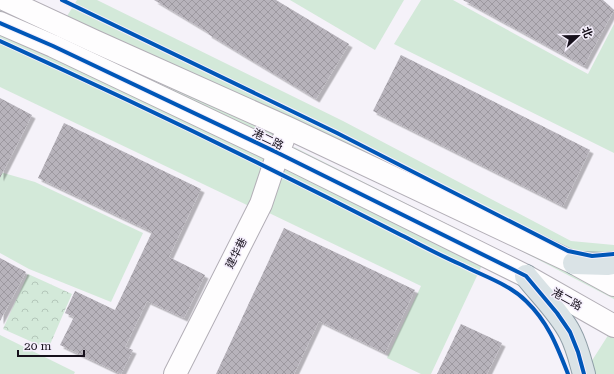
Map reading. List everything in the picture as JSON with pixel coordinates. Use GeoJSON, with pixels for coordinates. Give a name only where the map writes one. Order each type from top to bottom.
{"type":"FeatureCollection","features":[{"type":"Feature","properties":{"kind":"main road"},"geometry":{"type":"LineString","coordinates":[[574,263],[614,263]]}},
{"type":"Feature","properties":{"kind":"main road"},"geometry":{"type":"LineString","coordinates":[[526,276],[557,313],[570,332],[578,352],[584,374]]}},
{"type":"Feature","properties":{"kind":"street","name":"港二路"},"geometry":{"type":"LineString","coordinates":[[6,0],[288,128],[574,263],[614,285]]}},
{"type":"Feature","properties":{"kind":"street","name":"港二路"},"geometry":{"type":"LineString","coordinates":[[0,23],[53,46],[278,153],[526,276],[614,326]]}},
{"type":"Feature","properties":{"kind":"street","name":"建华巷"},"geometry":{"type":"LineString","coordinates":[[175,374],[261,204],[288,128]]}},
{"type":"Feature","properties":{"kind":"green space"},"geometry":{"type":"Polygon","coordinates":[[[0,0],[279,135],[249,206],[0,87],[0,0]]]}},
{"type":"Feature","properties":{"kind":"green space"},"geometry":{"type":"Polygon","coordinates":[[[77,0],[97,0],[343,121],[571,241],[614,245],[614,299],[290,131],[64,21],[77,0]]]}},
{"type":"Feature","properties":{"kind":"green space"},"geometry":{"type":"Polygon","coordinates":[[[290,0],[404,0],[375,50],[290,0]]]}},
{"type":"Feature","properties":{"kind":"green space"},"geometry":{"type":"Polygon","coordinates":[[[421,0],[453,0],[588,74],[614,24],[614,153],[394,44],[421,0]]]}},
{"type":"Feature","properties":{"kind":"green space"},"geometry":{"type":"Polygon","coordinates":[[[294,147],[491,246],[431,374],[421,374],[387,358],[421,286],[267,212],[294,147]]]}},
{"type":"Feature","properties":{"kind":"green space"},"geometry":{"type":"Polygon","coordinates":[[[0,172],[35,182],[143,233],[111,302],[29,269],[0,253],[0,172]]]}},
{"type":"Feature","properties":{"kind":"green space"},"geometry":{"type":"Polygon","coordinates":[[[28,274],[72,294],[48,349],[3,329],[28,274]]]}},
{"type":"Feature","properties":{"kind":"green space"},"geometry":{"type":"Polygon","coordinates":[[[614,326],[614,374],[583,374],[586,370],[614,326]]]}},
{"type":"Feature","properties":{"kind":"green space"},"geometry":{"type":"Polygon","coordinates":[[[0,335],[75,372],[74,374],[0,374],[0,335]]]}},
{"type":"Feature","properties":{"kind":"building"},"geometry":{"type":"Polygon","coordinates":[[[154,0],[276,0],[349,44],[316,99],[154,0]]]}},
{"type":"Feature","properties":{"kind":"building"},"geometry":{"type":"Polygon","coordinates":[[[463,0],[603,0],[614,10],[584,66],[463,0]]]}},
{"type":"Feature","properties":{"kind":"building"},"geometry":{"type":"Polygon","coordinates":[[[401,55],[590,150],[563,206],[373,111],[401,55]]]}},
{"type":"Feature","properties":{"kind":"building"},"geometry":{"type":"Polygon","coordinates":[[[0,98],[32,115],[0,178],[0,98]]]}},
{"type":"Feature","properties":{"kind":"building"},"geometry":{"type":"Polygon","coordinates":[[[64,123],[201,189],[169,257],[205,275],[184,318],[147,301],[125,347],[133,350],[121,374],[60,345],[74,317],[65,313],[75,291],[115,310],[152,232],[38,178],[64,123]]]}},
{"type":"Feature","properties":{"kind":"building"},"geometry":{"type":"Polygon","coordinates":[[[284,228],[415,290],[385,353],[319,321],[294,374],[216,374],[284,228]]]}},
{"type":"Feature","properties":{"kind":"building"},"geometry":{"type":"Polygon","coordinates":[[[0,258],[26,272],[0,321],[0,258]]]}},
{"type":"Feature","properties":{"kind":"building"},"geometry":{"type":"Polygon","coordinates":[[[461,324],[502,343],[487,374],[437,374],[461,324]]]}},
{"type":"Feature","properties":{"kind":"cycle path"},"geometry":{"type":"LineString","coordinates":[[62,0],[337,133],[568,251],[592,256],[614,254]]}},
{"type":"Feature","properties":{"kind":"cycle path"},"geometry":{"type":"LineString","coordinates":[[0,23],[53,46],[278,153],[526,276],[557,313],[570,332],[578,352],[584,374]]}},
{"type":"Feature","properties":{"kind":"cycle path"},"geometry":{"type":"LineString","coordinates":[[0,41],[202,135],[504,285],[526,301],[540,317],[556,344],[568,374]]}}]}
